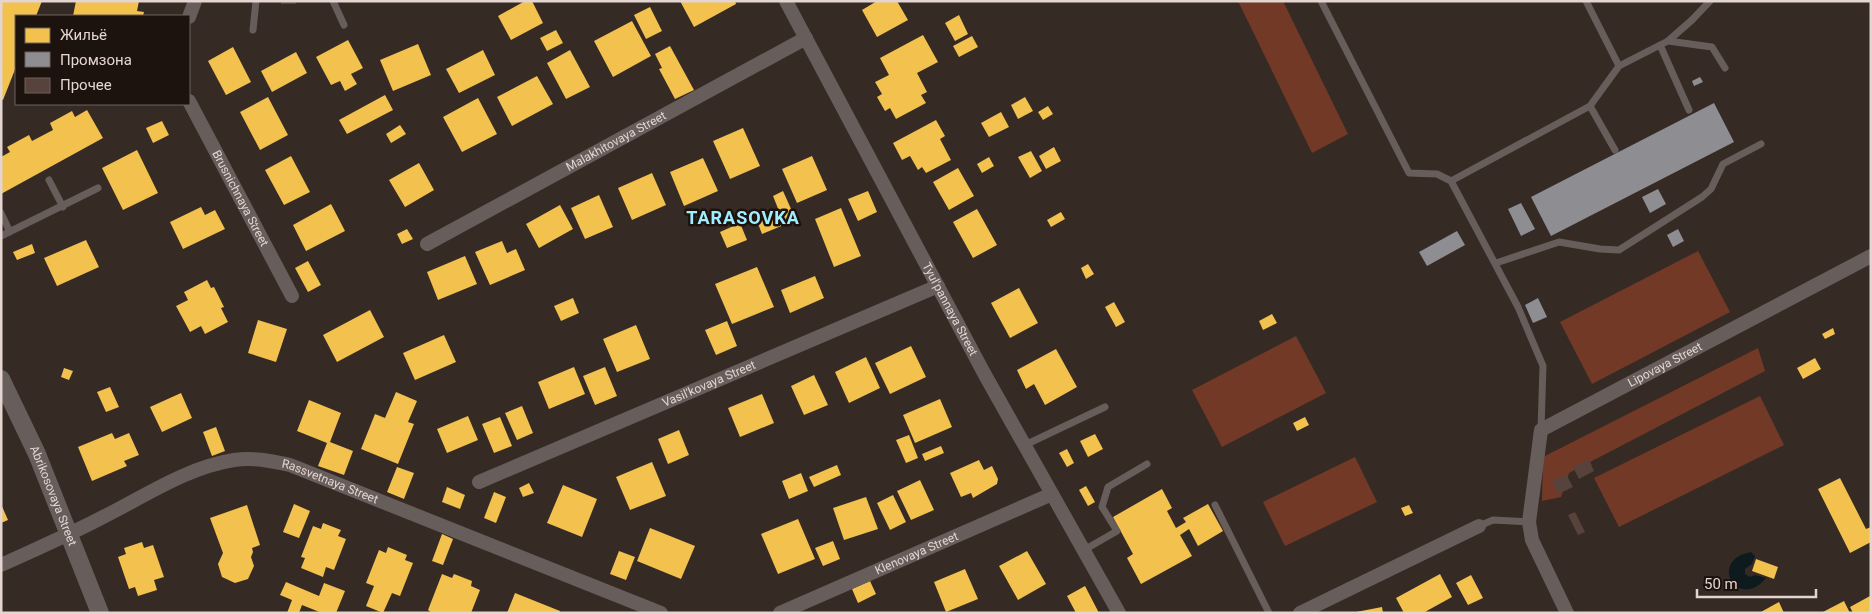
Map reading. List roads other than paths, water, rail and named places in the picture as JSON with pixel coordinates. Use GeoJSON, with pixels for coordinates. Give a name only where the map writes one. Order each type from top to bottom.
{"type":"FeatureCollection","features":[{"type":"Feature","properties":{"kind":"street"},"geometry":{"type":"LineString","coordinates":[[190,15],[195,1]]}},
{"type":"Feature","properties":{"kind":"street","name":"Tyul'pannaya Street"},"geometry":{"type":"LineString","coordinates":[[786,1],[1024,445],[1119,613]]}},
{"type":"Feature","properties":{"kind":"street","name":"Malakhitovaya Street"},"geometry":{"type":"LineString","coordinates":[[427,244],[806,38]]}},
{"type":"Feature","properties":{"kind":"street","name":"Brusnichnaya Street"},"geometry":{"type":"LineString","coordinates":[[190,103],[292,296]]}},
{"type":"Feature","properties":{"kind":"street","name":"Lipovaya Street"},"geometry":{"type":"LineString","coordinates":[[1541,430],[1871,256]]}},
{"type":"Feature","properties":{"kind":"street","name":"Vasil'kovaya Street"},"geometry":{"type":"LineString","coordinates":[[479,482],[938,286]]}},
{"type":"Feature","properties":{"kind":"street","name":"Abrikosovaya Street"},"geometry":{"type":"LineString","coordinates":[[1,379],[37,454],[100,613]]}},
{"type":"Feature","properties":{"kind":"street"},"geometry":{"type":"LineString","coordinates":[[1541,430],[1529,522],[1532,540],[1567,613]]}},
{"type":"Feature","properties":{"kind":"street","name":"Rassvetnaya Street"},"geometry":{"type":"LineString","coordinates":[[1,565],[200,470],[234,460],[260,458],[290,465],[661,613]]}},
{"type":"Feature","properties":{"kind":"street","name":"Klenovaya Street"},"geometry":{"type":"LineString","coordinates":[[780,613],[1052,494]]}},
{"type":"Feature","properties":{"kind":"street"},"geometry":{"type":"LineString","coordinates":[[1300,613],[1479,526]]}},
{"type":"Feature","properties":{"kind":"lane"},"geometry":{"type":"LineString","coordinates":[[253,30],[256,1]]}},
{"type":"Feature","properties":{"kind":"lane"},"geometry":{"type":"LineString","coordinates":[[333,1],[344,25]]}},
{"type":"Feature","properties":{"kind":"lane"},"geometry":{"type":"LineString","coordinates":[[1321,1],[1409,173],[1437,174],[1451,181],[1496,263],[1527,326],[1543,366],[1541,430]]}},
{"type":"Feature","properties":{"kind":"lane"},"geometry":{"type":"LineString","coordinates":[[1586,1],[1620,66]]}},
{"type":"Feature","properties":{"kind":"lane"},"geometry":{"type":"LineString","coordinates":[[1451,181],[1590,106],[1620,66],[1668,41],[1710,1]]}},
{"type":"Feature","properties":{"kind":"lane"},"geometry":{"type":"LineString","coordinates":[[1668,41],[1712,47],[1725,68]]}},
{"type":"Feature","properties":{"kind":"lane"},"geometry":{"type":"LineString","coordinates":[[1660,45],[1689,110]]}},
{"type":"Feature","properties":{"kind":"lane"},"geometry":{"type":"LineString","coordinates":[[1590,106],[1615,150]]}},
{"type":"Feature","properties":{"kind":"lane"},"geometry":{"type":"LineString","coordinates":[[1496,263],[1559,242],[1600,249],[1619,250],[1702,197],[1711,189],[1723,164],[1761,144]]}},
{"type":"Feature","properties":{"kind":"lane"},"geometry":{"type":"LineString","coordinates":[[49,180],[63,207]]}},
{"type":"Feature","properties":{"kind":"lane"},"geometry":{"type":"LineString","coordinates":[[1,236],[63,207],[98,188]]}},
{"type":"Feature","properties":{"kind":"lane"},"geometry":{"type":"LineString","coordinates":[[1,213],[10,232]]}},
{"type":"Feature","properties":{"kind":"lane"},"geometry":{"type":"LineString","coordinates":[[1024,445],[1105,407]]}},
{"type":"Feature","properties":{"kind":"lane"},"geometry":{"type":"LineString","coordinates":[[1084,550],[1116,531],[1102,507],[1108,487],[1147,464]]}},
{"type":"Feature","properties":{"kind":"lane"},"geometry":{"type":"LineString","coordinates":[[1215,505],[1269,613]]}},
{"type":"Feature","properties":{"kind":"lane"},"geometry":{"type":"LineString","coordinates":[[1479,526],[1493,520],[1529,522]]}},
{"type":"Feature","properties":{"kind":"district","name":"TARASOVKA"},"geometry":{"type":"Point","coordinates":[743,218]}}]}
